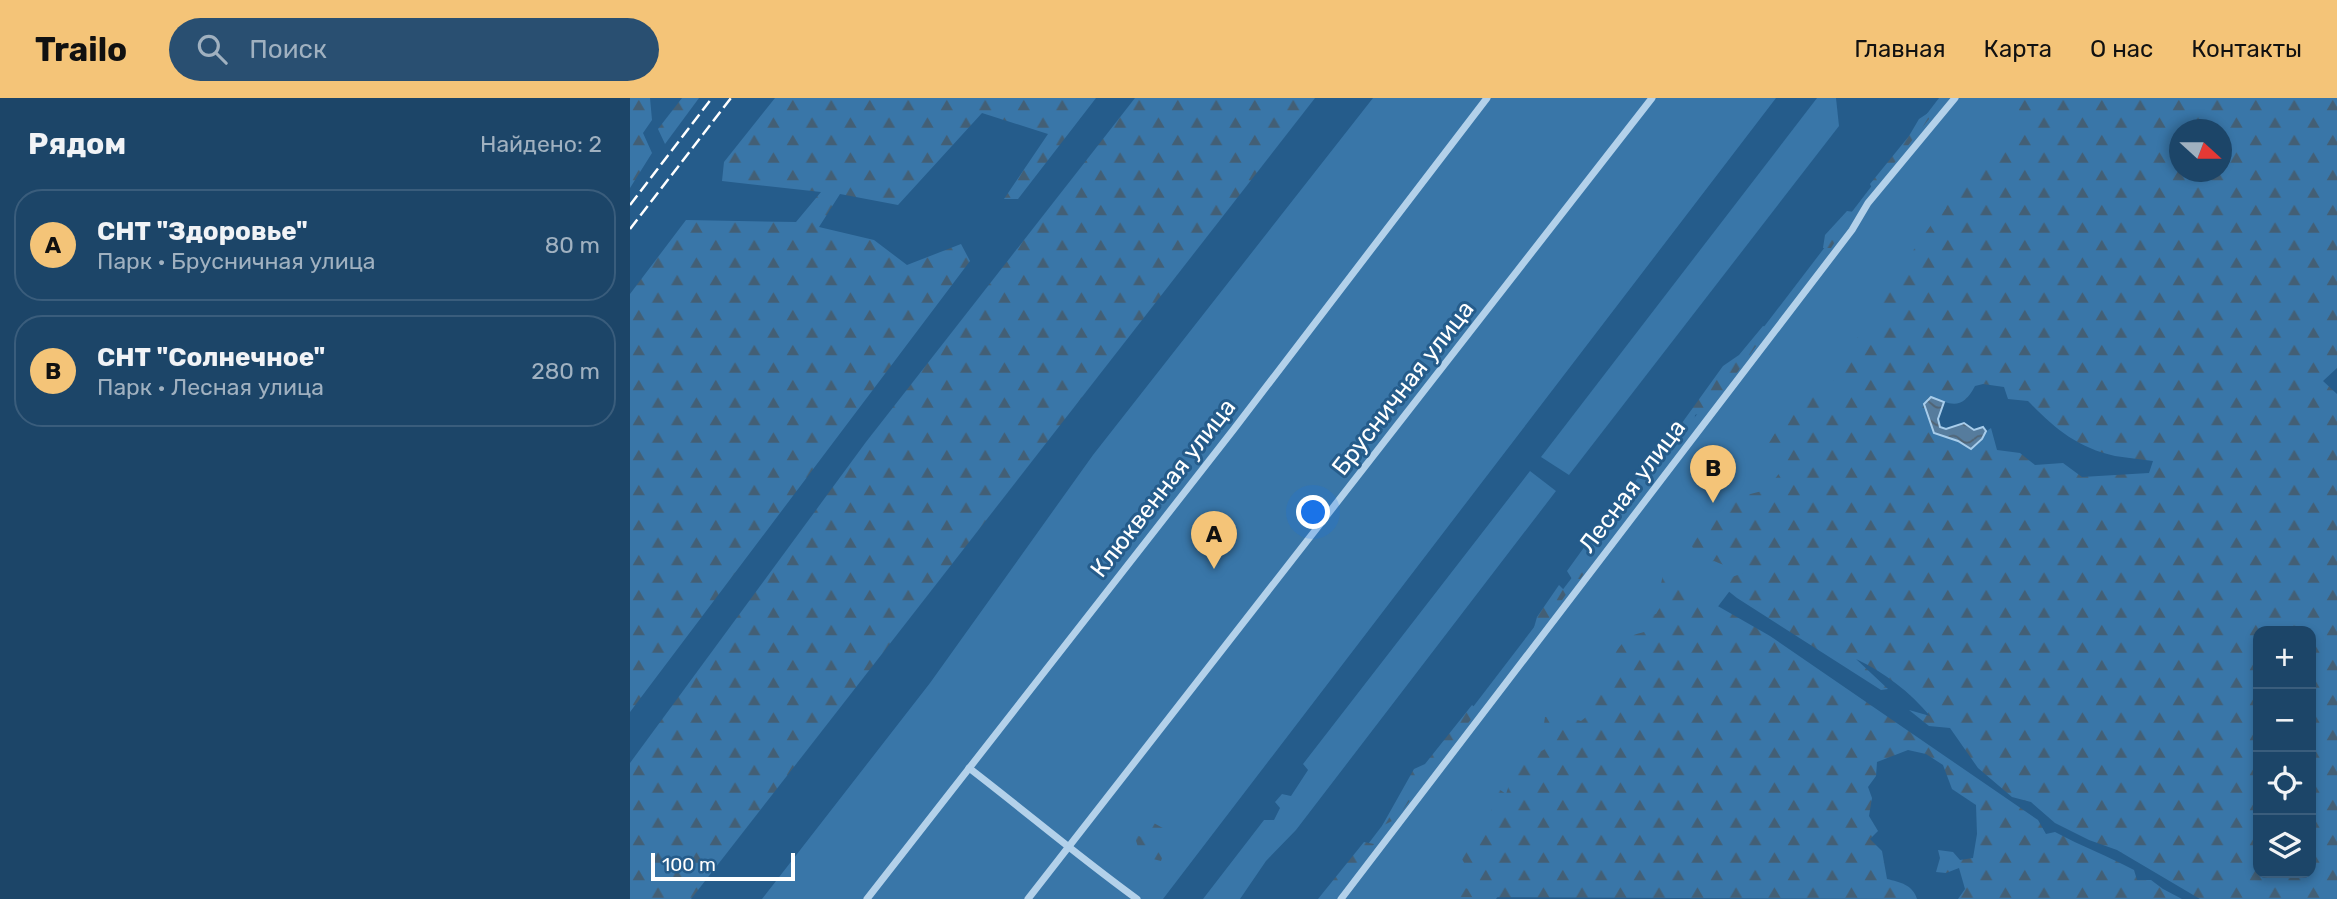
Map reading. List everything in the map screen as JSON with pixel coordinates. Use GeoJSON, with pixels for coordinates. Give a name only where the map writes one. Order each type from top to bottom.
{"type":"FeatureCollection","features":[{"type":"Feature","properties":{"kind":"street","name":"Клюквенная улица"},"geometry":{"type":"LineString","coordinates":[[867,899],[1234,429],[1487,98]]}},
{"type":"Feature","properties":{"kind":"street","name":"Брусничная улица"},"geometry":{"type":"LineString","coordinates":[[1028,899],[1652,98]]}},
{"type":"Feature","properties":{"kind":"street","name":"Лесная улица"},"geometry":{"type":"LineString","coordinates":[[1341,899],[1852,230],[1868,203],[1955,98]]}},
{"type":"Feature","properties":{"kind":"street"},"geometry":{"type":"LineString","coordinates":[[969,768],[1137,899]]}},
{"type":"Feature","properties":{"kind":"green space"},"geometry":{"type":"Polygon","coordinates":[[[630,98],[650,98],[652,120],[643,133],[652,153],[630,188],[630,98]]]}},
{"type":"Feature","properties":{"kind":"green space"},"geometry":{"type":"Polygon","coordinates":[[[682,98],[699,98],[665,144],[658,129],[682,98]]]}},
{"type":"Feature","properties":{"kind":"green space"},"geometry":{"type":"Polygon","coordinates":[[[775,98],[1096,98],[1018,199],[1004,199],[1048,134],[982,113],[898,205],[840,194],[819,227],[874,240],[907,265],[961,244],[970,261],[630,712],[630,294],[686,220],[796,222],[821,192],[722,181],[724,162],[775,98]]]}},
{"type":"Feature","properties":{"kind":"green space"},"geometry":{"type":"Polygon","coordinates":[[[1135,98],[1315,98],[691,899],[630,899],[630,763],[866,442],[1135,98]]]}},
{"type":"Feature","properties":{"kind":"green space"},"geometry":{"type":"Polygon","coordinates":[[[1373,98],[1776,98],[1163,899],[762,899],[930,683],[1093,455],[1373,98]]]}},
{"type":"Feature","properties":{"kind":"green space"},"geometry":{"type":"Polygon","coordinates":[[[1817,98],[1836,98],[1839,126],[1569,475],[1541,457],[1817,98]]]}},
{"type":"Feature","properties":{"kind":"green space"},"geometry":{"type":"Polygon","coordinates":[[[1939,98],[2104,98],[1496,899],[1326,899],[1939,98]]]}},
{"type":"Feature","properties":{"kind":"green space"},"geometry":{"type":"Polygon","coordinates":[[[2019,98],[2337,98],[2337,368],[2323,381],[2337,394],[2337,899],[2200,899],[2117,850],[2055,823],[2031,802],[2012,797],[1978,768],[1950,728],[1929,726],[1909,710],[1930,716],[1896,683],[1856,659],[1888,689],[1881,690],[1737,598],[1727,590],[1732,577],[1743,573],[1714,561],[1704,565],[1691,545],[1727,500],[1766,490],[1781,471],[1761,456],[1805,384],[1834,401],[1843,391],[1828,374],[1858,337],[1882,323],[1874,308],[1883,287],[1891,285],[1887,278],[1896,275],[1931,225],[1925,212],[1931,202],[1937,204],[1942,213],[1946,208],[1940,191],[1952,185],[1964,188],[1972,169],[1983,166],[1994,147],[2011,133],[2019,115],[2019,98]],[[1983,384],[1975,386],[1966,399],[1957,404],[1931,397],[1934,432],[1958,441],[1970,449],[1991,428],[1997,450],[2020,453],[2035,465],[2063,463],[2082,477],[2149,473],[2153,461],[2115,456],[2089,448],[2056,428],[2028,401],[2008,399],[2004,387],[1983,384]]]}},
{"type":"Feature","properties":{"kind":"green space"},"geometry":{"type":"Polygon","coordinates":[[[1928,113],[1929,119],[1873,190],[1870,184],[1909,136],[1919,119],[1928,113]]]}},
{"type":"Feature","properties":{"kind":"green space"},"geometry":{"type":"Polygon","coordinates":[[[1847,211],[1854,212],[1831,248],[1823,248],[1825,235],[1847,211]]]}},
{"type":"Feature","properties":{"kind":"green space"},"geometry":{"type":"Polygon","coordinates":[[[1763,326],[1769,328],[1721,395],[1713,400],[1708,410],[1695,415],[1694,430],[1683,438],[1674,434],[1723,366],[1739,355],[1763,326]]]}},
{"type":"Feature","properties":{"kind":"green space"},"geometry":{"type":"Polygon","coordinates":[[[1667,442],[1671,446],[1638,496],[1629,489],[1667,442]]]}},
{"type":"Feature","properties":{"kind":"green space"},"geometry":{"type":"Polygon","coordinates":[[[1530,471],[1556,491],[1296,830],[1266,861],[1240,899],[1203,899],[1264,820],[1274,820],[1280,808],[1275,802],[1282,794],[1291,796],[1308,770],[1303,764],[1530,471]]]}},
{"type":"Feature","properties":{"kind":"green space"},"geometry":{"type":"Polygon","coordinates":[[[1627,496],[1637,503],[1580,579],[1572,579],[1567,571],[1598,528],[1608,523],[1613,510],[1627,496]]]}},
{"type":"Feature","properties":{"kind":"green space"},"geometry":{"type":"Polygon","coordinates":[[[1671,573],[1678,581],[1690,585],[1702,597],[1770,636],[2038,820],[2046,834],[2055,832],[2114,860],[2134,870],[2137,880],[2151,880],[2182,899],[1958,899],[1965,889],[1959,868],[1946,873],[1936,872],[1940,858],[1938,850],[1953,852],[1960,860],[1973,858],[1977,834],[1976,805],[1952,789],[1943,765],[1926,754],[1908,750],[1877,762],[1876,776],[1868,787],[1872,798],[1869,816],[1878,831],[1870,839],[1882,851],[1887,879],[1909,887],[1917,899],[1438,897],[1437,888],[1447,885],[1476,890],[1479,882],[1462,859],[1495,802],[1484,796],[1489,786],[1506,794],[1509,785],[1505,772],[1511,760],[1524,756],[1531,767],[1536,754],[1545,749],[1542,737],[1545,717],[1560,715],[1581,721],[1586,717],[1602,717],[1594,710],[1596,696],[1607,685],[1613,659],[1628,638],[1644,632],[1644,615],[1656,614],[1670,591],[1661,584],[1663,574],[1671,573]]]}},
{"type":"Feature","properties":{"kind":"green space"},"geometry":{"type":"Polygon","coordinates":[[[1559,585],[1567,593],[1541,630],[1533,631],[1537,617],[1559,585]]]}},
{"type":"Feature","properties":{"kind":"green space"},"geometry":{"type":"Polygon","coordinates":[[[1472,705],[1478,710],[1396,819],[1382,826],[1414,769],[1425,764],[1472,705]]]}},
{"type":"Feature","properties":{"kind":"green space"},"geometry":{"type":"Polygon","coordinates":[[[1152,822],[1170,832],[1170,845],[1161,861],[1153,859],[1150,852],[1138,847],[1134,834],[1151,841],[1154,834],[1149,829],[1152,822]]]}},
{"type":"Feature","properties":{"kind":"green space"},"geometry":{"type":"Polygon","coordinates":[[[1364,842],[1374,844],[1333,899],[1318,899],[1364,842]]]}},
{"type":"Feature","properties":{"kind":"water"},"geometry":{"type":"Polygon","coordinates":[[[1931,397],[1944,402],[1938,419],[1940,427],[1946,429],[1964,423],[1974,430],[1983,427],[1986,431],[1982,439],[1971,449],[1958,441],[1934,433],[1924,404],[1931,397]]]}},
{"type":"Feature","properties":{"kind":"railway"},"geometry":{"type":"LineString","coordinates":[[630,205],[712,98]]}},
{"type":"Feature","properties":{"kind":"railway"},"geometry":{"type":"LineString","coordinates":[[630,229],[731,98]]}},
{"type":"Feature","properties":{"kind":"place","name":"СНТ \"Солнечное\""},"geometry":{"type":"Point","coordinates":[1713,503]}},
{"type":"Feature","properties":{"kind":"place","name":"СНТ \"Здоровье\""},"geometry":{"type":"Point","coordinates":[1214,569]}}]}
